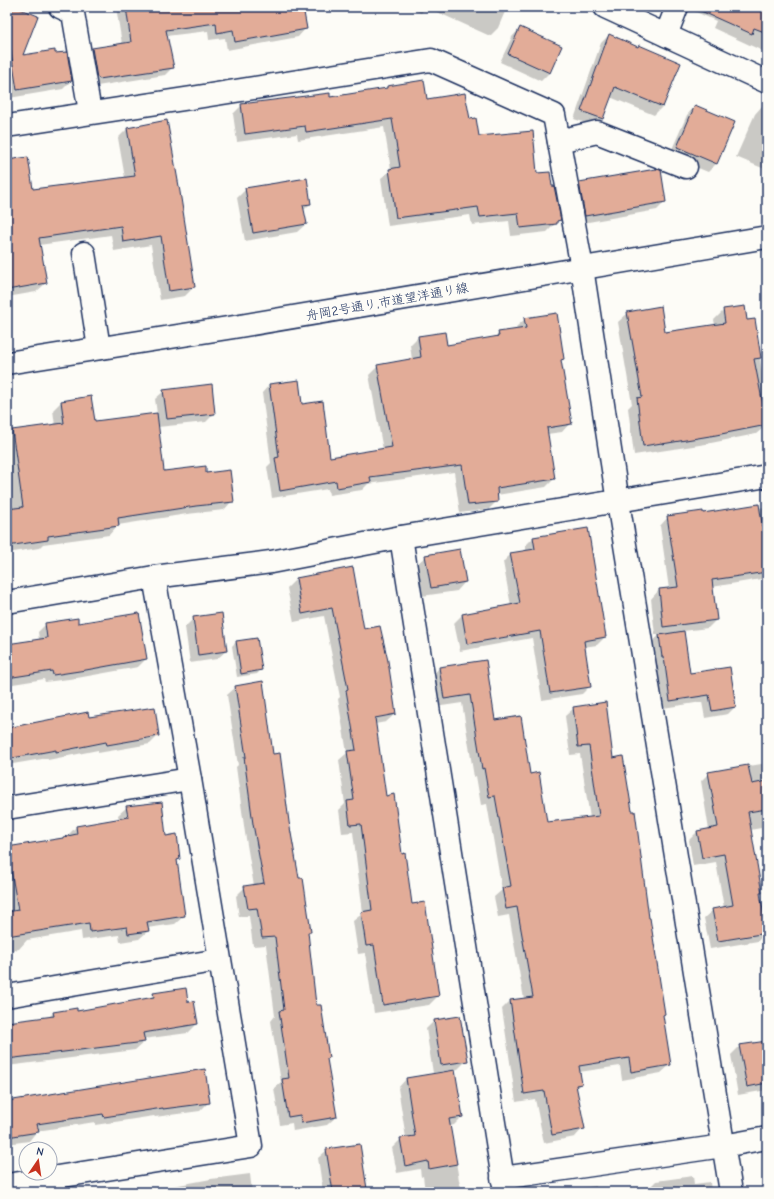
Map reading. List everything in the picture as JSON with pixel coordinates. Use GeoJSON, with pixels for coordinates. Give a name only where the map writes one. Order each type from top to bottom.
{"type":"FeatureCollection","features":[{"type":"Feature","properties":{"kind":"street"},"geometry":{"type":"LineString","coordinates":[[60,7],[73,13],[90,112]]}},
{"type":"Feature","properties":{"kind":"street"},"geometry":{"type":"LineString","coordinates":[[605,7],[767,82]]}},
{"type":"Feature","properties":{"kind":"street"},"geometry":{"type":"LineString","coordinates":[[666,35],[677,7]]}},
{"type":"Feature","properties":{"kind":"street"},"geometry":{"type":"LineString","coordinates":[[7,126],[431,60],[554,115],[582,268],[618,502],[731,1192]]}},
{"type":"Feature","properties":{"kind":"street"},"geometry":{"type":"LineString","coordinates":[[559,142],[597,132],[686,166]]}},
{"type":"Feature","properties":{"kind":"street","name":"舟岡2号通り,市道望洋通り線"},"geometry":{"type":"LineString","coordinates":[[7,363],[767,237]]}},
{"type":"Feature","properties":{"kind":"street"},"geometry":{"type":"LineString","coordinates":[[84,253],[99,348]]}},
{"type":"Feature","properties":{"kind":"street"},"geometry":{"type":"LineString","coordinates":[[7,602],[154,577],[271,562],[401,537],[767,476]]}},
{"type":"Feature","properties":{"kind":"street"},"geometry":{"type":"LineString","coordinates":[[401,537],[504,1185],[767,1138]]}},
{"type":"Feature","properties":{"kind":"street"},"geometry":{"type":"LineString","coordinates":[[7,1185],[251,1146],[190,778],[154,577]]}},
{"type":"Feature","properties":{"kind":"street"},"geometry":{"type":"LineString","coordinates":[[7,808],[190,778]]}},
{"type":"Feature","properties":{"kind":"street"},"geometry":{"type":"LineString","coordinates":[[7,996],[219,960]]}},
{"type":"Feature","properties":{"kind":"building"},"geometry":{"type":"Polygon","coordinates":[[[7,7],[16,7],[38,16],[23,55],[55,50],[55,53],[67,52],[72,81],[17,90],[7,27],[7,7]]]}},
{"type":"Feature","properties":{"kind":"building"},"geometry":{"type":"Polygon","coordinates":[[[126,7],[303,7],[307,29],[235,42],[233,30],[217,33],[216,23],[166,30],[174,68],[99,79],[98,77],[97,78],[92,48],[131,42],[126,7]]]}},
{"type":"Feature","properties":{"kind":"building"},"geometry":{"type":"Polygon","coordinates":[[[692,7],[767,7],[767,33],[754,28],[752,34],[692,7]]]}},
{"type":"Feature","properties":{"kind":"building"},"geometry":{"type":"Polygon","coordinates":[[[520,27],[562,46],[550,73],[508,54],[520,27]]]}},
{"type":"Feature","properties":{"kind":"building"},"geometry":{"type":"Polygon","coordinates":[[[609,34],[638,47],[639,45],[681,63],[663,107],[615,87],[603,119],[581,111],[609,34]]]}},
{"type":"Feature","properties":{"kind":"building"},"geometry":{"type":"Polygon","coordinates":[[[424,80],[427,99],[465,93],[470,119],[476,118],[479,136],[533,131],[537,173],[550,172],[561,220],[557,221],[557,224],[520,228],[518,213],[480,217],[478,207],[396,218],[389,169],[400,167],[392,119],[306,132],[305,126],[245,134],[241,104],[330,93],[330,97],[387,88],[387,86],[424,80]]]}},
{"type":"Feature","properties":{"kind":"building"},"geometry":{"type":"Polygon","coordinates":[[[695,105],[735,122],[717,164],[677,147],[695,105]]]}},
{"type":"Feature","properties":{"kind":"building"},"geometry":{"type":"Polygon","coordinates":[[[167,120],[195,287],[169,291],[161,236],[123,242],[121,226],[39,238],[47,283],[7,290],[7,160],[28,157],[33,189],[135,176],[127,128],[167,120]]]}},
{"type":"Feature","properties":{"kind":"building"},"geometry":{"type":"Polygon","coordinates":[[[656,169],[661,170],[666,202],[585,216],[579,182],[656,169]]]}},
{"type":"Feature","properties":{"kind":"building"},"geometry":{"type":"Polygon","coordinates":[[[307,178],[311,204],[303,205],[307,224],[253,233],[245,188],[307,178]]]}},
{"type":"Feature","properties":{"kind":"building"},"geometry":{"type":"Polygon","coordinates":[[[661,306],[665,332],[725,323],[723,309],[745,306],[747,320],[755,319],[761,358],[754,359],[767,425],[716,435],[643,446],[637,398],[642,397],[627,312],[661,306]]]}},
{"type":"Feature","properties":{"kind":"building"},"geometry":{"type":"Polygon","coordinates":[[[557,313],[564,359],[561,360],[572,424],[547,428],[555,479],[497,488],[498,502],[468,505],[462,465],[370,477],[371,482],[337,488],[336,481],[280,491],[275,458],[279,457],[269,384],[299,380],[302,404],[323,401],[330,457],[392,447],[377,365],[421,357],[418,336],[445,332],[447,345],[499,336],[498,332],[526,328],[524,318],[557,313]]]}},
{"type":"Feature","properties":{"kind":"building"},"geometry":{"type":"Polygon","coordinates":[[[212,384],[215,414],[167,419],[163,390],[212,384]]]}},
{"type":"Feature","properties":{"kind":"building"},"geometry":{"type":"Polygon","coordinates":[[[91,396],[95,421],[157,413],[164,471],[206,466],[206,473],[230,470],[234,502],[196,506],[118,518],[119,526],[48,536],[48,540],[7,546],[7,509],[23,507],[12,430],[64,423],[61,401],[91,396]]]}},
{"type":"Feature","properties":{"kind":"building"},"geometry":{"type":"Polygon","coordinates":[[[759,504],[767,555],[767,572],[712,580],[717,620],[663,627],[659,589],[678,587],[667,516],[703,511],[703,513],[759,504]]]}},
{"type":"Feature","properties":{"kind":"building"},"geometry":{"type":"Polygon","coordinates":[[[588,528],[606,637],[584,641],[591,687],[550,693],[540,631],[467,644],[462,614],[520,603],[510,553],[535,549],[533,537],[588,528]]]}},
{"type":"Feature","properties":{"kind":"building"},"geometry":{"type":"Polygon","coordinates":[[[460,549],[466,582],[431,588],[425,555],[460,549]]]}},
{"type":"Feature","properties":{"kind":"building"},"geometry":{"type":"Polygon","coordinates":[[[353,567],[364,629],[380,626],[388,661],[396,714],[375,718],[386,796],[394,794],[402,854],[405,853],[412,904],[425,902],[439,996],[383,1005],[374,945],[366,946],[361,912],[372,910],[361,824],[350,825],[347,801],[354,800],[347,751],[356,750],[346,690],[348,689],[332,608],[302,614],[296,578],[353,567]]]}},
{"type":"Feature","properties":{"kind":"building"},"geometry":{"type":"Polygon","coordinates":[[[139,613],[147,659],[53,675],[52,671],[7,678],[7,644],[47,638],[45,623],[78,618],[78,623],[139,613]]]}},
{"type":"Feature","properties":{"kind":"building"},"geometry":{"type":"Polygon","coordinates":[[[222,613],[227,651],[198,655],[193,617],[222,613]]]}},
{"type":"Feature","properties":{"kind":"building"},"geometry":{"type":"Polygon","coordinates":[[[684,631],[690,673],[730,667],[736,707],[712,711],[709,695],[670,701],[664,657],[662,657],[659,635],[684,631]]]}},
{"type":"Feature","properties":{"kind":"building"},"geometry":{"type":"Polygon","coordinates":[[[257,638],[262,670],[241,674],[236,641],[257,638]]]}},
{"type":"Feature","properties":{"kind":"building"},"geometry":{"type":"Polygon","coordinates":[[[486,660],[495,720],[521,716],[530,774],[539,772],[547,822],[599,816],[589,746],[578,747],[573,707],[606,702],[613,758],[623,756],[632,811],[635,811],[649,918],[665,1014],[663,1015],[671,1065],[631,1072],[629,1058],[579,1066],[582,1084],[576,1085],[585,1129],[552,1135],[544,1091],[524,1094],[510,1000],[533,997],[517,907],[506,909],[502,888],[511,886],[495,796],[489,797],[484,768],[482,769],[470,695],[444,699],[439,667],[486,660]]]}},
{"type":"Feature","properties":{"kind":"building"},"geometry":{"type":"Polygon","coordinates":[[[263,681],[273,754],[280,753],[289,822],[299,878],[303,878],[311,932],[308,932],[316,1005],[321,1005],[329,1058],[327,1059],[337,1117],[301,1123],[300,1115],[288,1117],[282,1079],[289,1078],[279,1011],[284,1010],[275,937],[262,938],[257,908],[248,909],[244,886],[264,883],[253,824],[244,757],[246,757],[235,686],[263,681]]]}},
{"type":"Feature","properties":{"kind":"building"},"geometry":{"type":"Polygon","coordinates":[[[155,707],[159,736],[107,745],[106,742],[56,752],[56,750],[7,759],[7,728],[88,712],[89,717],[155,707]]]}},
{"type":"Feature","properties":{"kind":"building"},"geometry":{"type":"Polygon","coordinates":[[[748,765],[752,784],[767,781],[767,809],[748,812],[762,893],[760,893],[767,933],[718,941],[712,909],[733,905],[724,854],[702,858],[697,831],[718,827],[708,772],[748,765]]]}},
{"type":"Feature","properties":{"kind":"building"},"geometry":{"type":"Polygon","coordinates":[[[162,802],[166,836],[177,834],[180,859],[177,860],[185,916],[147,922],[149,931],[128,934],[127,927],[90,932],[89,923],[7,936],[7,912],[18,910],[7,847],[63,838],[77,834],[76,826],[128,817],[126,806],[162,802]]]}},
{"type":"Feature","properties":{"kind":"building"},"geometry":{"type":"Polygon","coordinates":[[[186,988],[188,1002],[194,1001],[198,1024],[143,1033],[145,1042],[7,1059],[7,1022],[54,1016],[53,1012],[77,1008],[77,1011],[154,997],[153,993],[186,988]]]}},
{"type":"Feature","properties":{"kind":"building"},"geometry":{"type":"Polygon","coordinates":[[[460,1016],[468,1061],[441,1065],[434,1020],[460,1016]]]}},
{"type":"Feature","properties":{"kind":"building"},"geometry":{"type":"Polygon","coordinates":[[[767,1041],[767,1083],[747,1087],[739,1045],[767,1041]]]}},
{"type":"Feature","properties":{"kind":"building"},"geometry":{"type":"Polygon","coordinates":[[[205,1069],[210,1103],[104,1117],[103,1114],[37,1124],[39,1132],[7,1137],[7,1101],[205,1069]]]}},
{"type":"Feature","properties":{"kind":"building"},"geometry":{"type":"Polygon","coordinates":[[[455,1070],[463,1117],[449,1119],[457,1164],[429,1169],[428,1161],[405,1166],[400,1138],[415,1136],[406,1078],[455,1070]]]}},
{"type":"Feature","properties":{"kind":"building"},"geometry":{"type":"Polygon","coordinates":[[[360,1144],[367,1189],[333,1192],[326,1149],[360,1144]]]}}]}
